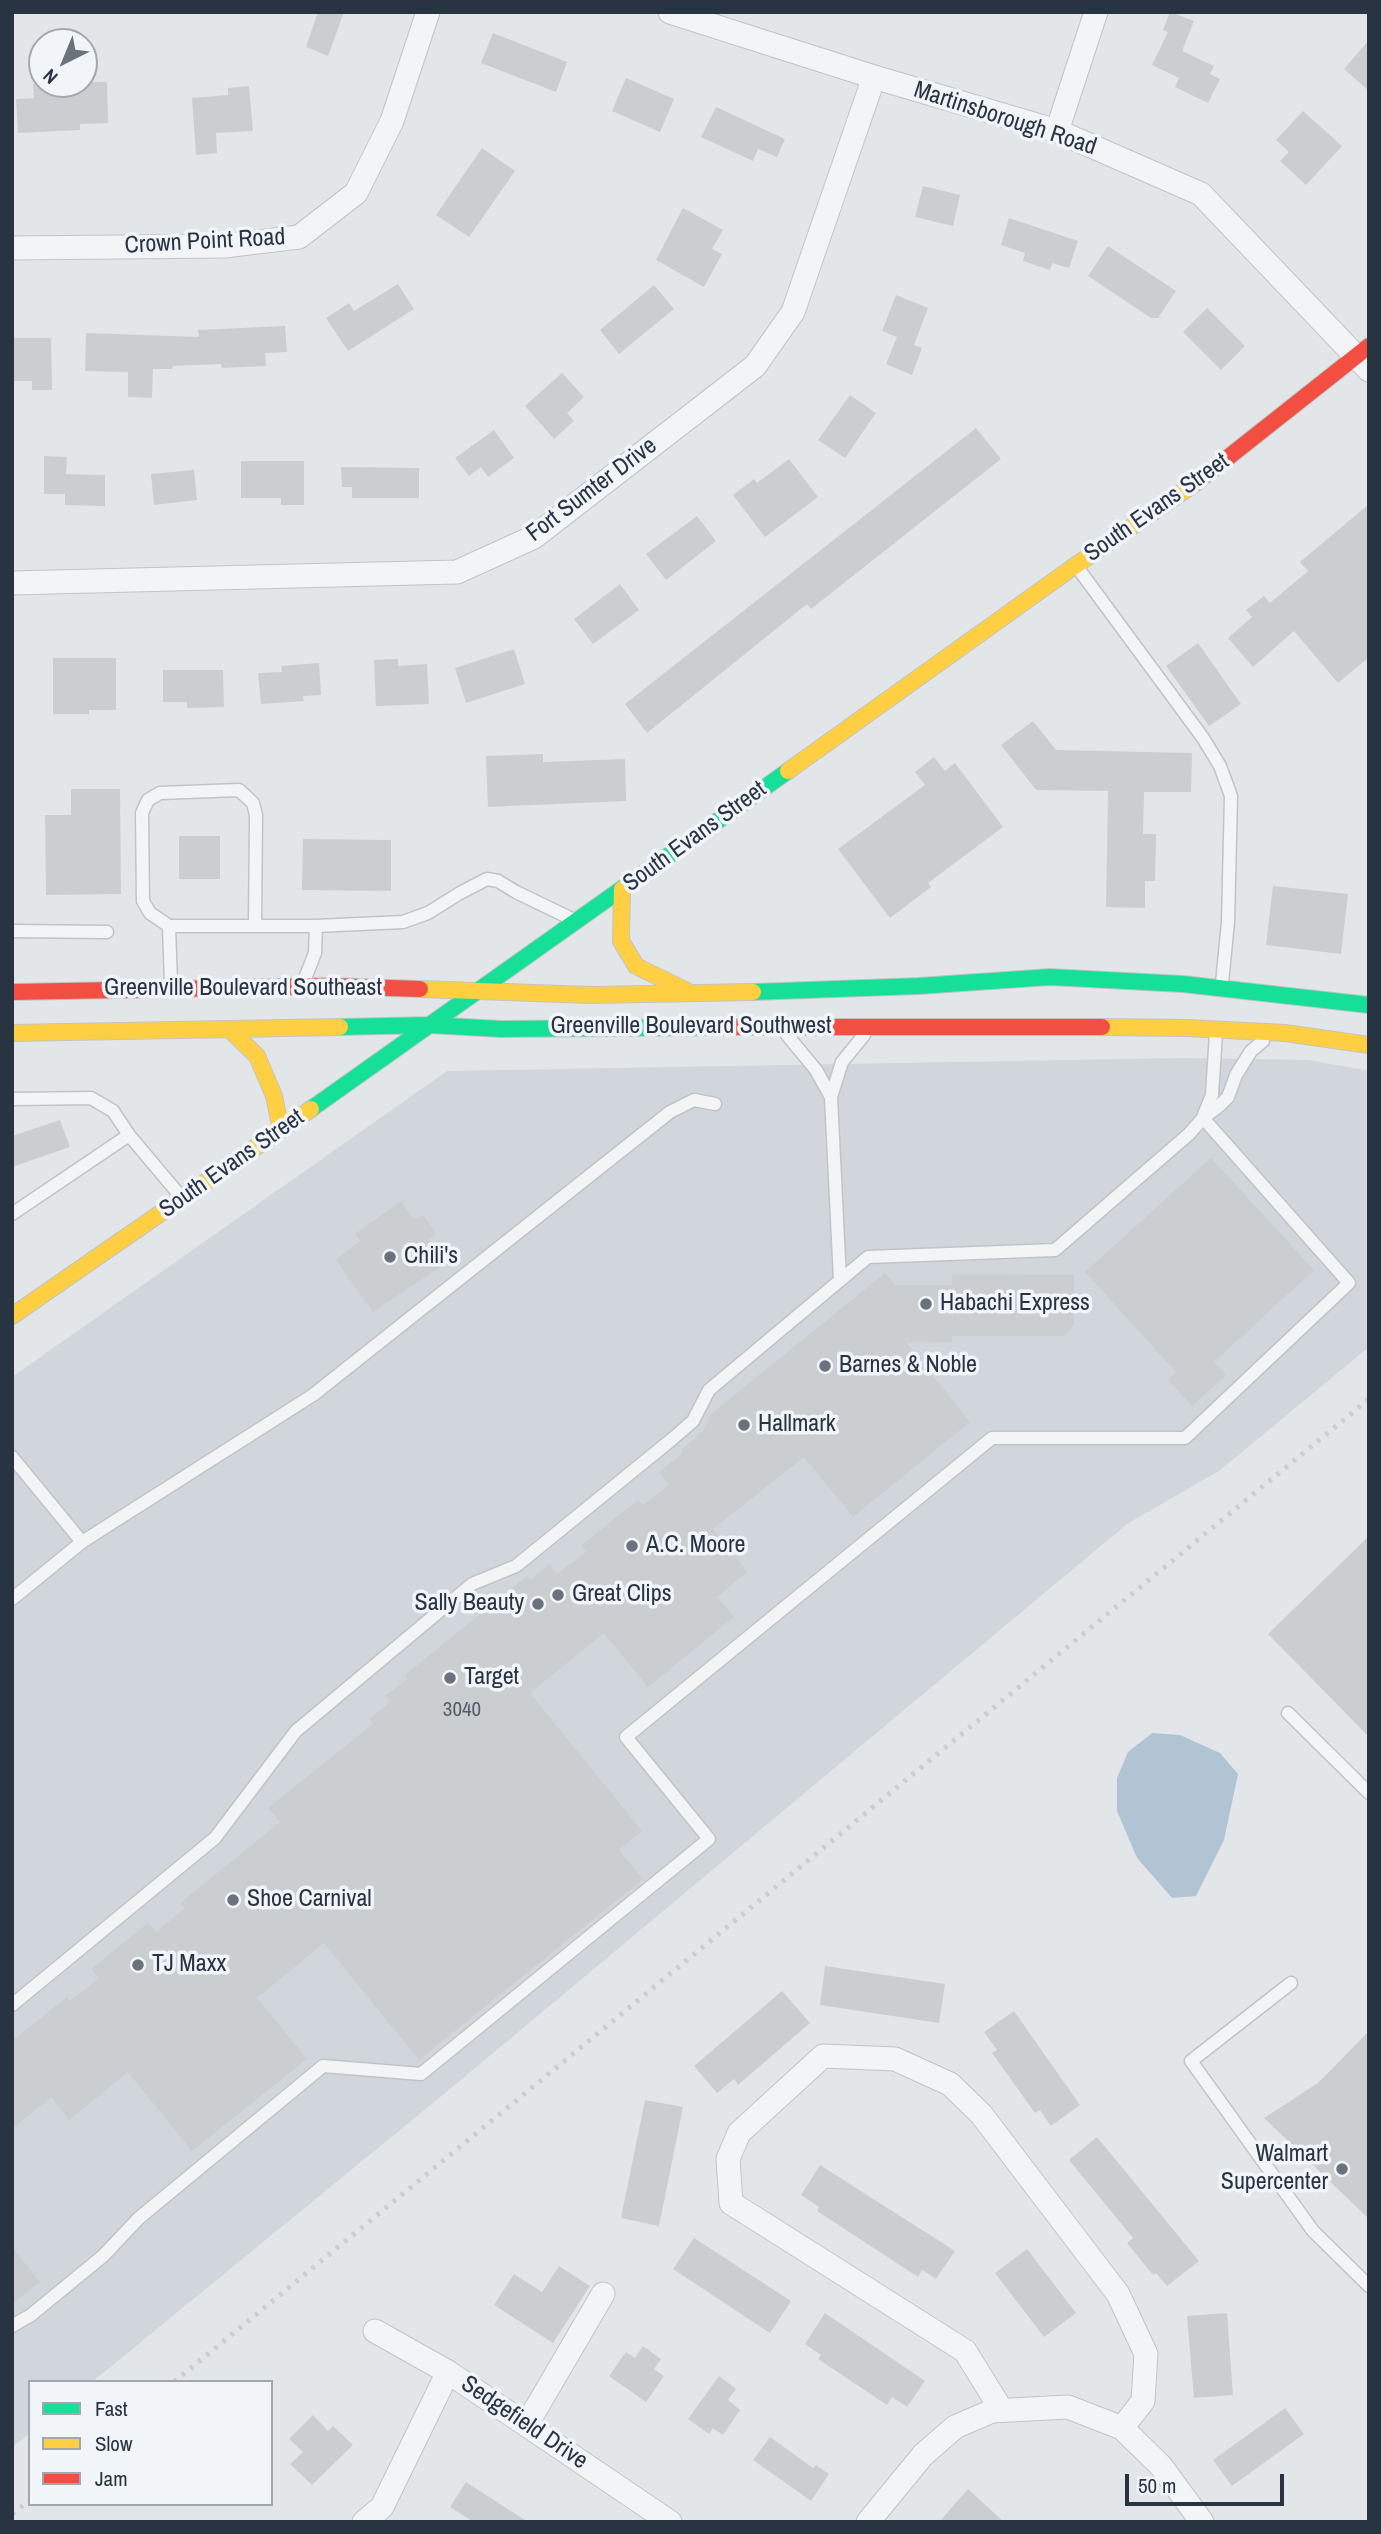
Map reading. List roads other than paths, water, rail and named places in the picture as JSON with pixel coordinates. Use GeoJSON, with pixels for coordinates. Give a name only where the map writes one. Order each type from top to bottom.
{"type":"FeatureCollection","features":[{"type":"Feature","properties":{"kind":"main road","name":"South Evans Street"},"geometry":{"type":"LineString","coordinates":[[12,1316],[577,921],[1076,565],[1197,482],[1365,358]]}},
{"type":"Feature","properties":{"kind":"main road"},"geometry":{"type":"LineString","coordinates":[[622,889],[621,942],[636,966],[692,994]]}},
{"type":"Feature","properties":{"kind":"main road","name":"Greenville Boulevard Southwest"},"geometry":{"type":"LineString","coordinates":[[475,991],[591,995],[692,994],[919,986],[1050,977],[1221,987],[1362,1004]]}},
{"type":"Feature","properties":{"kind":"main road","name":"Greenville Boulevard Southeast"},"geometry":{"type":"LineString","coordinates":[[12,992],[302,986],[475,991]]}},
{"type":"Feature","properties":{"kind":"main road"},"geometry":{"type":"LineString","coordinates":[[1203,1003],[1221,987]]}},
{"type":"Feature","properties":{"kind":"main road"},"geometry":{"type":"LineString","coordinates":[[1291,1012],[1303,1013],[1362,1004]]}},
{"type":"Feature","properties":{"kind":"main road"},"geometry":{"type":"LineString","coordinates":[[1080,1028],[1125,1010]]}},
{"type":"Feature","properties":{"kind":"main road"},"geometry":{"type":"LineString","coordinates":[[1216,1030],[1230,1014]]}},
{"type":"Feature","properties":{"kind":"main road","name":"Greenville Boulevard Southwest"},"geometry":{"type":"LineString","coordinates":[[12,1033],[429,1025],[501,1029],[872,1026],[1272,1032],[1369,1045]]}},
{"type":"Feature","properties":{"kind":"main road"},"geometry":{"type":"LineString","coordinates":[[229,1029],[257,1056],[274,1096],[281,1130]]}},
{"type":"Feature","properties":{"kind":"street","name":"Crown Point Road"},"geometry":{"type":"LineString","coordinates":[[12,248],[224,246],[299,237],[356,192],[392,121],[428,12]]}},
{"type":"Feature","properties":{"kind":"street","name":"Martinsborough Road"},"geometry":{"type":"LineString","coordinates":[[670,12],[874,77],[1057,131],[1201,194],[1365,358]]}},
{"type":"Feature","properties":{"kind":"street"},"geometry":{"type":"LineString","coordinates":[[1057,131],[1096,12]]}},
{"type":"Feature","properties":{"kind":"street","name":"Fort Sumter Drive"},"geometry":{"type":"LineString","coordinates":[[12,583],[457,572],[534,537],[755,366],[793,312],[874,77]]}},
{"type":"Feature","properties":{"kind":"street"},"geometry":{"type":"LineString","coordinates":[[1001,2409],[965,2351],[731,2203],[728,2159],[739,2133],[823,2056],[895,2059],[950,2084],[981,2113],[1118,2294],[1146,2354],[1143,2401],[1122,2428]]}},
{"type":"Feature","properties":{"kind":"street"},"geometry":{"type":"LineString","coordinates":[[527,2424],[603,2294]]}},
{"type":"Feature","properties":{"kind":"street","name":"Sedgefield Drive"},"geometry":{"type":"LineString","coordinates":[[375,2331],[448,2372],[670,2522]]}},
{"type":"Feature","properties":{"kind":"street"},"geometry":{"type":"LineString","coordinates":[[364,2522],[382,2507],[448,2372]]}},
{"type":"Feature","properties":{"kind":"street"},"geometry":{"type":"LineString","coordinates":[[868,2522],[923,2455],[955,2427],[1001,2409],[1068,2407],[1122,2428],[1161,2466],[1202,2522]]}},
{"type":"Feature","properties":{"kind":"lane"},"geometry":{"type":"LineString","coordinates":[[1076,565],[1203,738],[1220,766],[1231,796],[1227,922],[1221,987]]}},
{"type":"Feature","properties":{"kind":"lane"},"geometry":{"type":"LineString","coordinates":[[255,924],[256,815],[253,803],[239,790],[160,793],[148,800],[142,813],[143,901],[150,913],[169,926],[316,926],[404,922],[428,913],[460,892],[487,879],[498,880],[516,892],[577,921]]}},
{"type":"Feature","properties":{"kind":"lane"},"geometry":{"type":"LineString","coordinates":[[169,926],[172,989]]}},
{"type":"Feature","properties":{"kind":"lane"},"geometry":{"type":"LineString","coordinates":[[302,986],[315,953],[316,926]]}},
{"type":"Feature","properties":{"kind":"lane"},"geometry":{"type":"LineString","coordinates":[[12,931],[107,932]]}},
{"type":"Feature","properties":{"kind":"lane"},"geometry":{"type":"LineString","coordinates":[[315,953],[326,970],[331,986]]}},
{"type":"Feature","properties":{"kind":"lane"},"geometry":{"type":"LineString","coordinates":[[779,1026],[816,1070],[831,1097]]}},
{"type":"Feature","properties":{"kind":"lane"},"geometry":{"type":"LineString","coordinates":[[840,1280],[831,1097],[842,1062],[872,1026]]}},
{"type":"Feature","properties":{"kind":"lane"},"geometry":{"type":"LineString","coordinates":[[1203,1118],[1212,1095],[1216,1030]]}},
{"type":"Feature","properties":{"kind":"lane"},"geometry":{"type":"LineString","coordinates":[[12,2005],[215,1838],[296,1731],[472,1584],[516,1566],[671,1440],[693,1421],[709,1390],[868,1257],[1055,1250],[1228,1097],[1236,1075],[1251,1051],[1272,1032]]}},
{"type":"Feature","properties":{"kind":"lane"},"geometry":{"type":"LineString","coordinates":[[12,1099],[90,1098],[113,1111],[129,1135],[182,1198]]}},
{"type":"Feature","properties":{"kind":"lane"},"geometry":{"type":"LineString","coordinates":[[12,1599],[82,1542],[313,1395],[670,1112],[694,1100],[715,1104]]}},
{"type":"Feature","properties":{"kind":"lane"},"geometry":{"type":"LineString","coordinates":[[12,2326],[31,2315],[103,2256],[139,2218],[323,2066],[421,2074],[709,1839],[626,1737],[992,1438],[1185,1437],[1349,1283],[1203,1118]]}},
{"type":"Feature","properties":{"kind":"lane"},"geometry":{"type":"LineString","coordinates":[[12,1214],[129,1135]]}},
{"type":"Feature","properties":{"kind":"lane"},"geometry":{"type":"LineString","coordinates":[[12,1457],[82,1542]]}},
{"type":"Feature","properties":{"kind":"lane"},"geometry":{"type":"LineString","coordinates":[[1288,1713],[1369,1793]]}},
{"type":"Feature","properties":{"kind":"lane"},"geometry":{"type":"LineString","coordinates":[[1291,1983],[1191,2062],[1313,2231],[1369,2286]]}},
{"type":"Feature","properties":{"kind":"water"},"geometry":{"type":"Polygon","coordinates":[[[1152,1733],[1180,1735],[1220,1753],[1238,1774],[1224,1840],[1196,1896],[1172,1898],[1137,1858],[1117,1811],[1117,1778],[1128,1752],[1152,1733]]]}},
{"type":"Feature","properties":{"kind":"railway"},"geometry":{"type":"LineString","coordinates":[[176,2380],[1369,1399]]}},
{"type":"Feature","properties":{"kind":"railway"},"geometry":{"type":"LineString","coordinates":[[12,2514],[28,2502]]}},
{"type":"Feature","properties":{"kind":"place","name":"Chili's"},"geometry":{"type":"Point","coordinates":[390,1257]}},
{"type":"Feature","properties":{"kind":"place","name":"Habachi Express"},"geometry":{"type":"Point","coordinates":[926,1304]}},
{"type":"Feature","properties":{"kind":"place","name":"Barnes & Noble"},"geometry":{"type":"Point","coordinates":[825,1366]}},
{"type":"Feature","properties":{"kind":"place","name":"Hallmark"},"geometry":{"type":"Point","coordinates":[744,1425]}},
{"type":"Feature","properties":{"kind":"place","name":"A.C. Moore"},"geometry":{"type":"Point","coordinates":[632,1546]}},
{"type":"Feature","properties":{"kind":"place","name":"Great Clips"},"geometry":{"type":"Point","coordinates":[558,1595]}},
{"type":"Feature","properties":{"kind":"place","name":"Sally Beauty"},"geometry":{"type":"Point","coordinates":[538,1604]}},
{"type":"Feature","properties":{"kind":"place","name":"Target"},"geometry":{"type":"Point","coordinates":[450,1678]}},
{"type":"Feature","properties":{"kind":"place","name":"Shoe Carnival"},"geometry":{"type":"Point","coordinates":[233,1900]}},
{"type":"Feature","properties":{"kind":"place","name":"TJ Maxx"},"geometry":{"type":"Point","coordinates":[138,1965]}},
{"type":"Feature","properties":{"kind":"place","name":"Walmart Supercenter"},"geometry":{"type":"Point","coordinates":[1342,2169]}}]}
